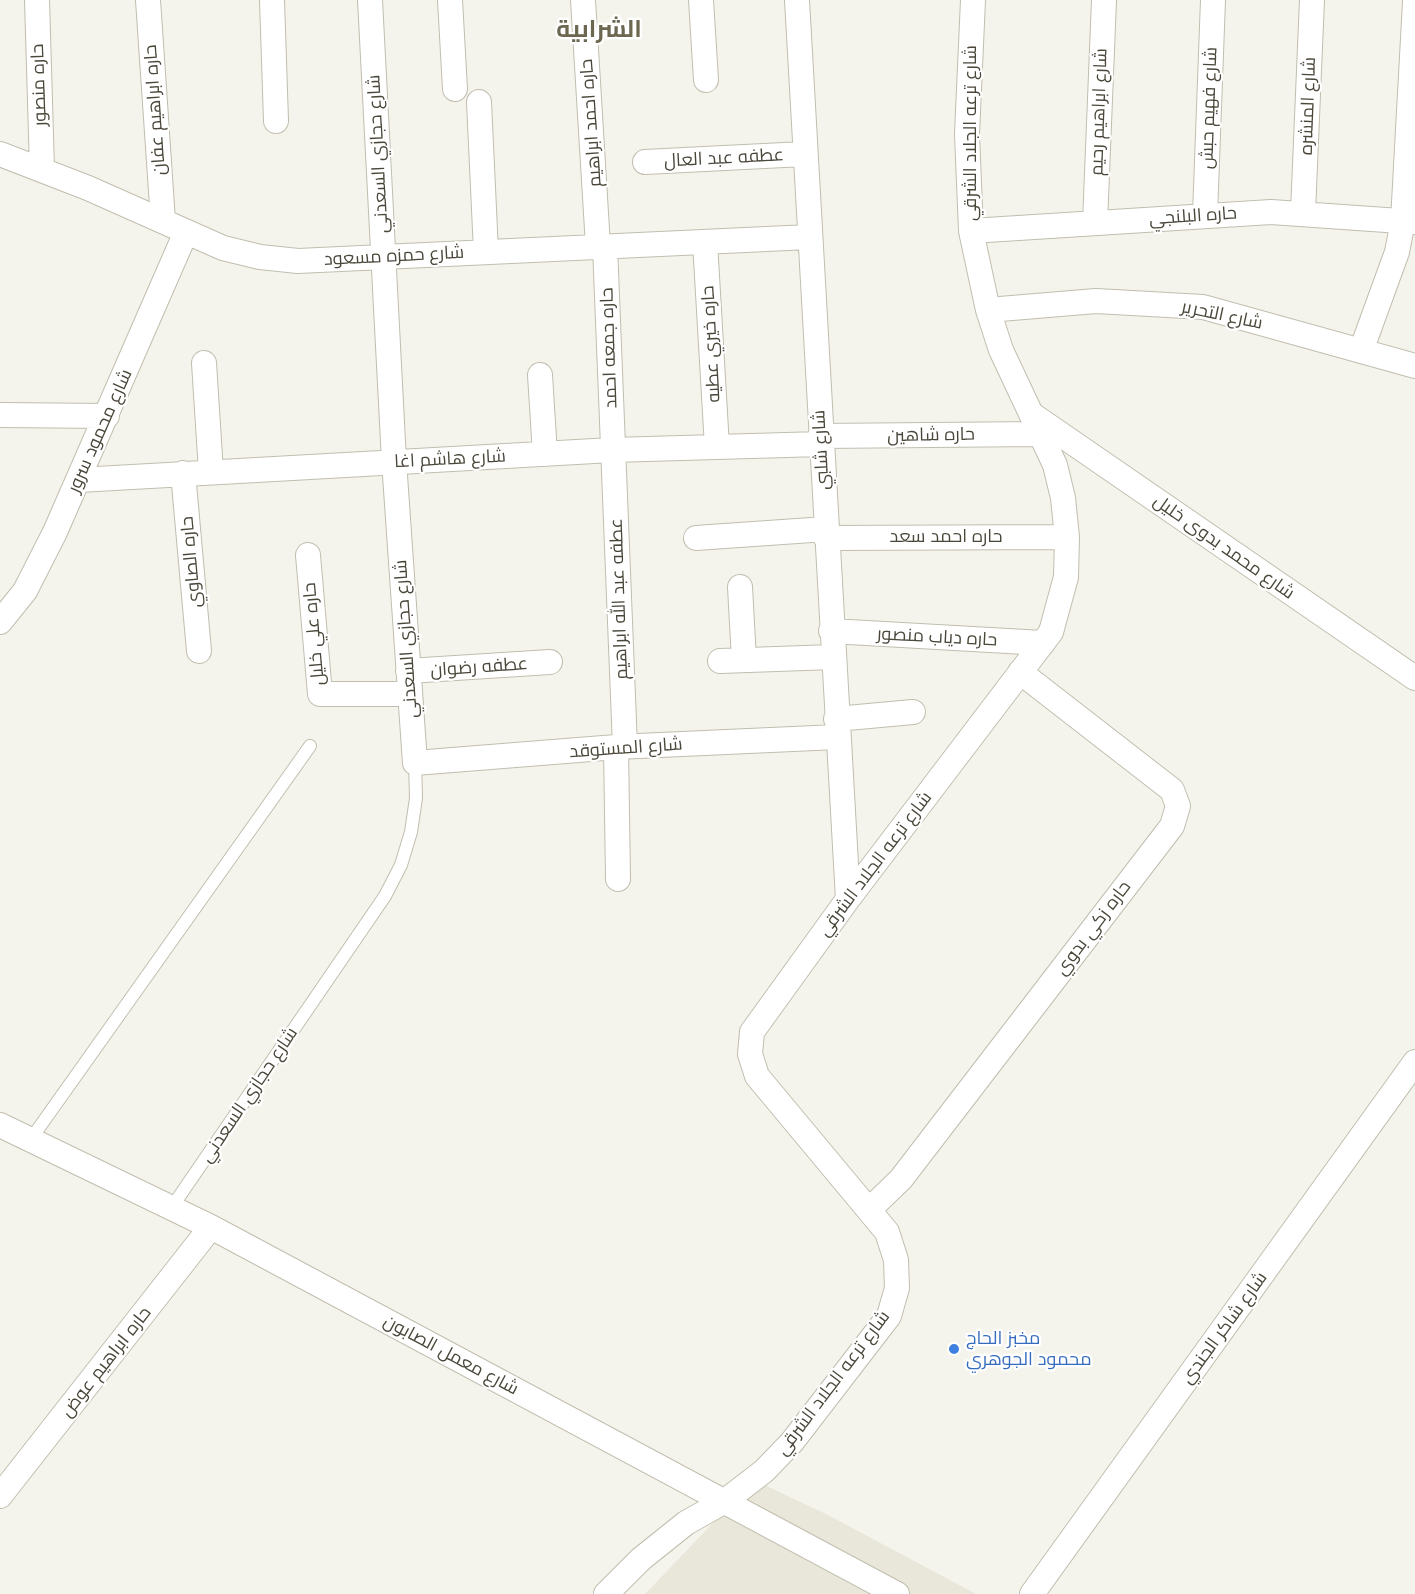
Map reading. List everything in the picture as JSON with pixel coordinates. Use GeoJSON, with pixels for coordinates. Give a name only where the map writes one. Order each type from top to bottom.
{"type":"FeatureCollection","features":[{"type":"Feature","properties":{"kind":"street","name":"حاره منصور"},"geometry":{"type":"LineString","coordinates":[[37,0],[42,169]]}},
{"type":"Feature","properties":{"kind":"street","name":"حاره ابراهيم عفان"},"geometry":{"type":"LineString","coordinates":[[148,0],[163,221]]}},
{"type":"Feature","properties":{"kind":"street"},"geometry":{"type":"LineString","coordinates":[[272,0],[276,121]]}},
{"type":"Feature","properties":{"kind":"street","name":"شارع حجازي السعدني"},"geometry":{"type":"LineString","coordinates":[[370,0],[394,461],[415,764]]}},
{"type":"Feature","properties":{"kind":"street"},"geometry":{"type":"LineString","coordinates":[[450,0],[455,89]]}},
{"type":"Feature","properties":{"kind":"street","name":"حاره احمد ابراهيم"},"geometry":{"type":"LineString","coordinates":[[583,0],[602,246]]}},
{"type":"Feature","properties":{"kind":"street"},"geometry":{"type":"LineString","coordinates":[[701,0],[706,80]]}},
{"type":"Feature","properties":{"kind":"street","name":"شارع شلبي"},"geometry":{"type":"LineString","coordinates":[[797,0],[820,440],[848,899]]}},
{"type":"Feature","properties":{"kind":"street","name":"شارع ترعه الجلاد الشرقي"},"geometry":{"type":"LineString","coordinates":[[606,1594],[641,1559],[686,1523],[725,1501],[764,1471],[792,1442],[889,1316],[897,1288],[897,1260],[887,1232],[757,1076],[750,1054],[752,1032],[848,899],[1051,632],[1066,577],[1063,498],[1055,465],[1001,350],[988,310],[971,231],[967,134],[973,0]]}},
{"type":"Feature","properties":{"kind":"street","name":"شارع ابراهيم رحيم"},"geometry":{"type":"LineString","coordinates":[[1095,224],[1104,0]]}},
{"type":"Feature","properties":{"kind":"street","name":"شارع فهيم حبش"},"geometry":{"type":"LineString","coordinates":[[1205,215],[1213,0]]}},
{"type":"Feature","properties":{"kind":"street","name":"شارع المنشره"},"geometry":{"type":"LineString","coordinates":[[1303,213],[1312,0]]}},
{"type":"Feature","properties":{"kind":"street"},"geometry":{"type":"LineString","coordinates":[[1361,351],[1409,222],[1415,2]]}},
{"type":"Feature","properties":{"kind":"street"},"geometry":{"type":"LineString","coordinates":[[479,102],[486,252]]}},
{"type":"Feature","properties":{"kind":"street","name":"شارع حمزه مسعود"},"geometry":{"type":"LineString","coordinates":[[0,154],[42,169],[223,248],[260,257],[298,261],[809,237]]}},
{"type":"Feature","properties":{"kind":"street","name":"عطفه عبد العال"},"geometry":{"type":"LineString","coordinates":[[645,162],[804,154]]}},
{"type":"Feature","properties":{"kind":"street","name":"حاره البلنجي"},"geometry":{"type":"LineString","coordinates":[[971,231],[1205,215],[1303,213],[1409,222]]}},
{"type":"Feature","properties":{"kind":"street","name":"شارع محمود سرور"},"geometry":{"type":"LineString","coordinates":[[0,622],[25,591],[79,480],[186,232]]}},
{"type":"Feature","properties":{"kind":"street","name":"حاره خيري عطيه"},"geometry":{"type":"LineString","coordinates":[[705,242],[717,447]]}},
{"type":"Feature","properties":{"kind":"street","name":"حاره جمعه احمد"},"geometry":{"type":"LineString","coordinates":[[602,246],[612,450]]}},
{"type":"Feature","properties":{"kind":"street","name":"شارع التحرير"},"geometry":{"type":"LineString","coordinates":[[988,310],[1096,301],[1203,307],[1415,366]]}},
{"type":"Feature","properties":{"kind":"street"},"geometry":{"type":"LineString","coordinates":[[204,363],[211,472]]}},
{"type":"Feature","properties":{"kind":"street"},"geometry":{"type":"LineString","coordinates":[[540,375],[544,454]]}},
{"type":"Feature","properties":{"kind":"street"},"geometry":{"type":"LineString","coordinates":[[0,415],[107,416]]}},
{"type":"Feature","properties":{"kind":"street","name":"حاره شاهين"},"geometry":{"type":"LineString","coordinates":[[820,440],[1037,425]]}},
{"type":"Feature","properties":{"kind":"street","name":"شارع محمد بدوى خليل"},"geometry":{"type":"LineString","coordinates":[[1037,425],[1415,678]]}},
{"type":"Feature","properties":{"kind":"street","name":"شارع هاشم اغا"},"geometry":{"type":"LineString","coordinates":[[79,480],[394,461],[717,447],[820,440]]}},
{"type":"Feature","properties":{"kind":"street","name":"عطفه عبد الله ابراهيم"},"geometry":{"type":"LineString","coordinates":[[612,450],[621,747],[618,879]]}},
{"type":"Feature","properties":{"kind":"street","name":"حاره الصاوي"},"geometry":{"type":"LineString","coordinates":[[183,473],[199,651]]}},
{"type":"Feature","properties":{"kind":"street","name":"حاره احمد سعد"},"geometry":{"type":"LineString","coordinates":[[696,538],[826,533],[1066,537]]}},
{"type":"Feature","properties":{"kind":"street","name":"حاره علي خليل"},"geometry":{"type":"LineString","coordinates":[[308,555],[320,706],[409,683]]}},
{"type":"Feature","properties":{"kind":"street"},"geometry":{"type":"LineString","coordinates":[[740,587],[744,660]]}},
{"type":"Feature","properties":{"kind":"street","name":"حاره دياب منصور"},"geometry":{"type":"LineString","coordinates":[[831,631],[1043,643]]}},
{"type":"Feature","properties":{"kind":"street"},"geometry":{"type":"LineString","coordinates":[[720,661],[833,657]]}},
{"type":"Feature","properties":{"kind":"street","name":"عطفه رضوان"},"geometry":{"type":"LineString","coordinates":[[409,683],[550,662]]}},
{"type":"Feature","properties":{"kind":"street","name":"حاره زكي بدوي"},"geometry":{"type":"LineString","coordinates":[[870,1209],[901,1179],[1172,826],[1178,806],[1172,790],[1020,672]]}},
{"type":"Feature","properties":{"kind":"street","name":"شارع المستوقد"},"geometry":{"type":"LineString","coordinates":[[415,764],[837,728],[913,712]]}},
{"type":"Feature","properties":{"kind":"street","name":"شارع شاكر الجندي"},"geometry":{"type":"LineString","coordinates":[[1032,1594],[1415,1062]]}},
{"type":"Feature","properties":{"kind":"street","name":"شارع معمل الصابون"},"geometry":{"type":"LineString","coordinates":[[0,1125],[211,1227],[897,1594]]}},
{"type":"Feature","properties":{"kind":"street","name":"حاره ابراهيم عوض"},"geometry":{"type":"LineString","coordinates":[[0,1496],[211,1227]]}},
{"type":"Feature","properties":{"kind":"lane"},"geometry":{"type":"LineString","coordinates":[[31,1139],[309,746]]}},
{"type":"Feature","properties":{"kind":"lane","name":"شارع حجازي السعدني"},"geometry":{"type":"LineString","coordinates":[[172,1207],[386,896],[401,865],[411,832],[416,798],[415,764]]}},
{"type":"Feature","properties":{"kind":"shaded area"},"geometry":{"type":"Polygon","coordinates":[[[754,1480],[828,1515],[976,1594],[645,1594],[754,1480]]]}},
{"type":"Feature","properties":{"kind":"place","name":"مخبز الحاج محمود الجوهري"},"geometry":{"type":"Point","coordinates":[954,1349]}},
{"type":"Feature","properties":{"kind":"district","name":"الشرابية"},"geometry":{"type":"Point","coordinates":[599,30]}}]}
